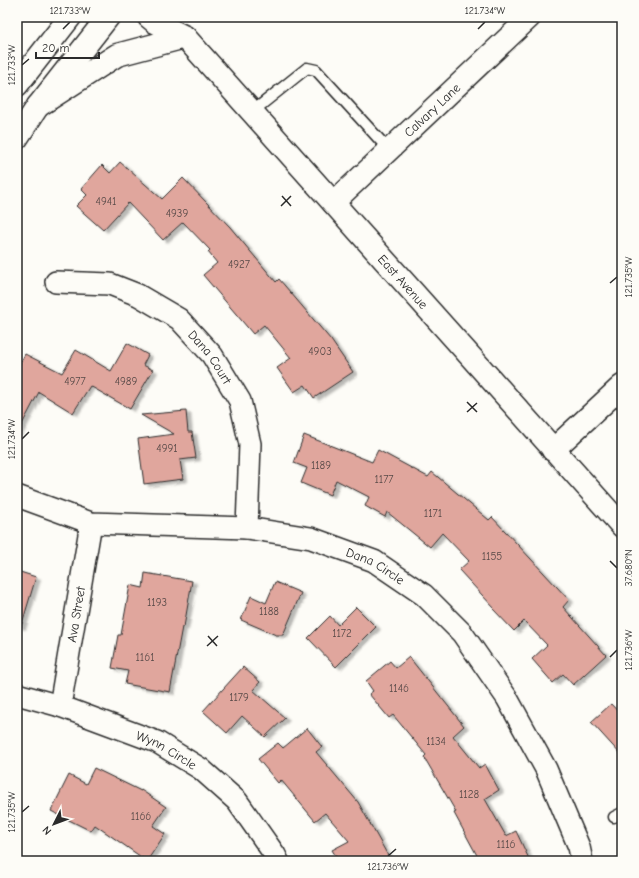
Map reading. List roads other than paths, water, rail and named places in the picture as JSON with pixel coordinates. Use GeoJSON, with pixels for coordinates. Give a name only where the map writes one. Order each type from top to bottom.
{"type":"FeatureCollection","features":[{"type":"Feature","properties":{"kind":"main road"},"geometry":{"type":"LineString","coordinates":[[17,85],[70,17]]}},
{"type":"Feature","properties":{"kind":"main road"},"geometry":{"type":"LineString","coordinates":[[17,138],[38,106],[108,17]]}},
{"type":"Feature","properties":{"kind":"main road","name":"East Avenue"},"geometry":{"type":"LineString","coordinates":[[149,17],[155,22],[182,27],[252,112],[622,526]]}},
{"type":"Feature","properties":{"kind":"main road"},"geometry":{"type":"LineString","coordinates":[[38,106],[117,55],[182,27]]}},
{"type":"Feature","properties":{"kind":"main road"},"geometry":{"type":"LineString","coordinates":[[553,450],[622,386]]}},
{"type":"Feature","properties":{"kind":"street","name":"Calvary Lane"},"geometry":{"type":"LineString","coordinates":[[333,203],[530,17]]}},
{"type":"Feature","properties":{"kind":"street","name":"Dana Court"},"geometry":{"type":"LineString","coordinates":[[56,282],[110,284],[138,295],[179,318],[212,355],[240,401],[250,444],[247,528]]}},
{"type":"Feature","properties":{"kind":"street","name":"Dana Circle"},"geometry":{"type":"LineString","coordinates":[[17,496],[91,522],[247,528],[311,538],[374,561],[424,595],[462,633],[507,698],[546,769],[579,847],[582,861]]}},
{"type":"Feature","properties":{"kind":"street","name":"Ava Street"},"geometry":{"type":"LineString","coordinates":[[60,706],[91,522]]}},
{"type":"Feature","properties":{"kind":"street","name":"Wynn Circle"},"geometry":{"type":"LineString","coordinates":[[17,694],[60,706],[157,742],[201,769],[237,801],[278,861]]}},
{"type":"Feature","properties":{"kind":"lane"},"geometry":{"type":"LineString","coordinates":[[252,112],[307,68],[316,70],[389,150]]}}]}
